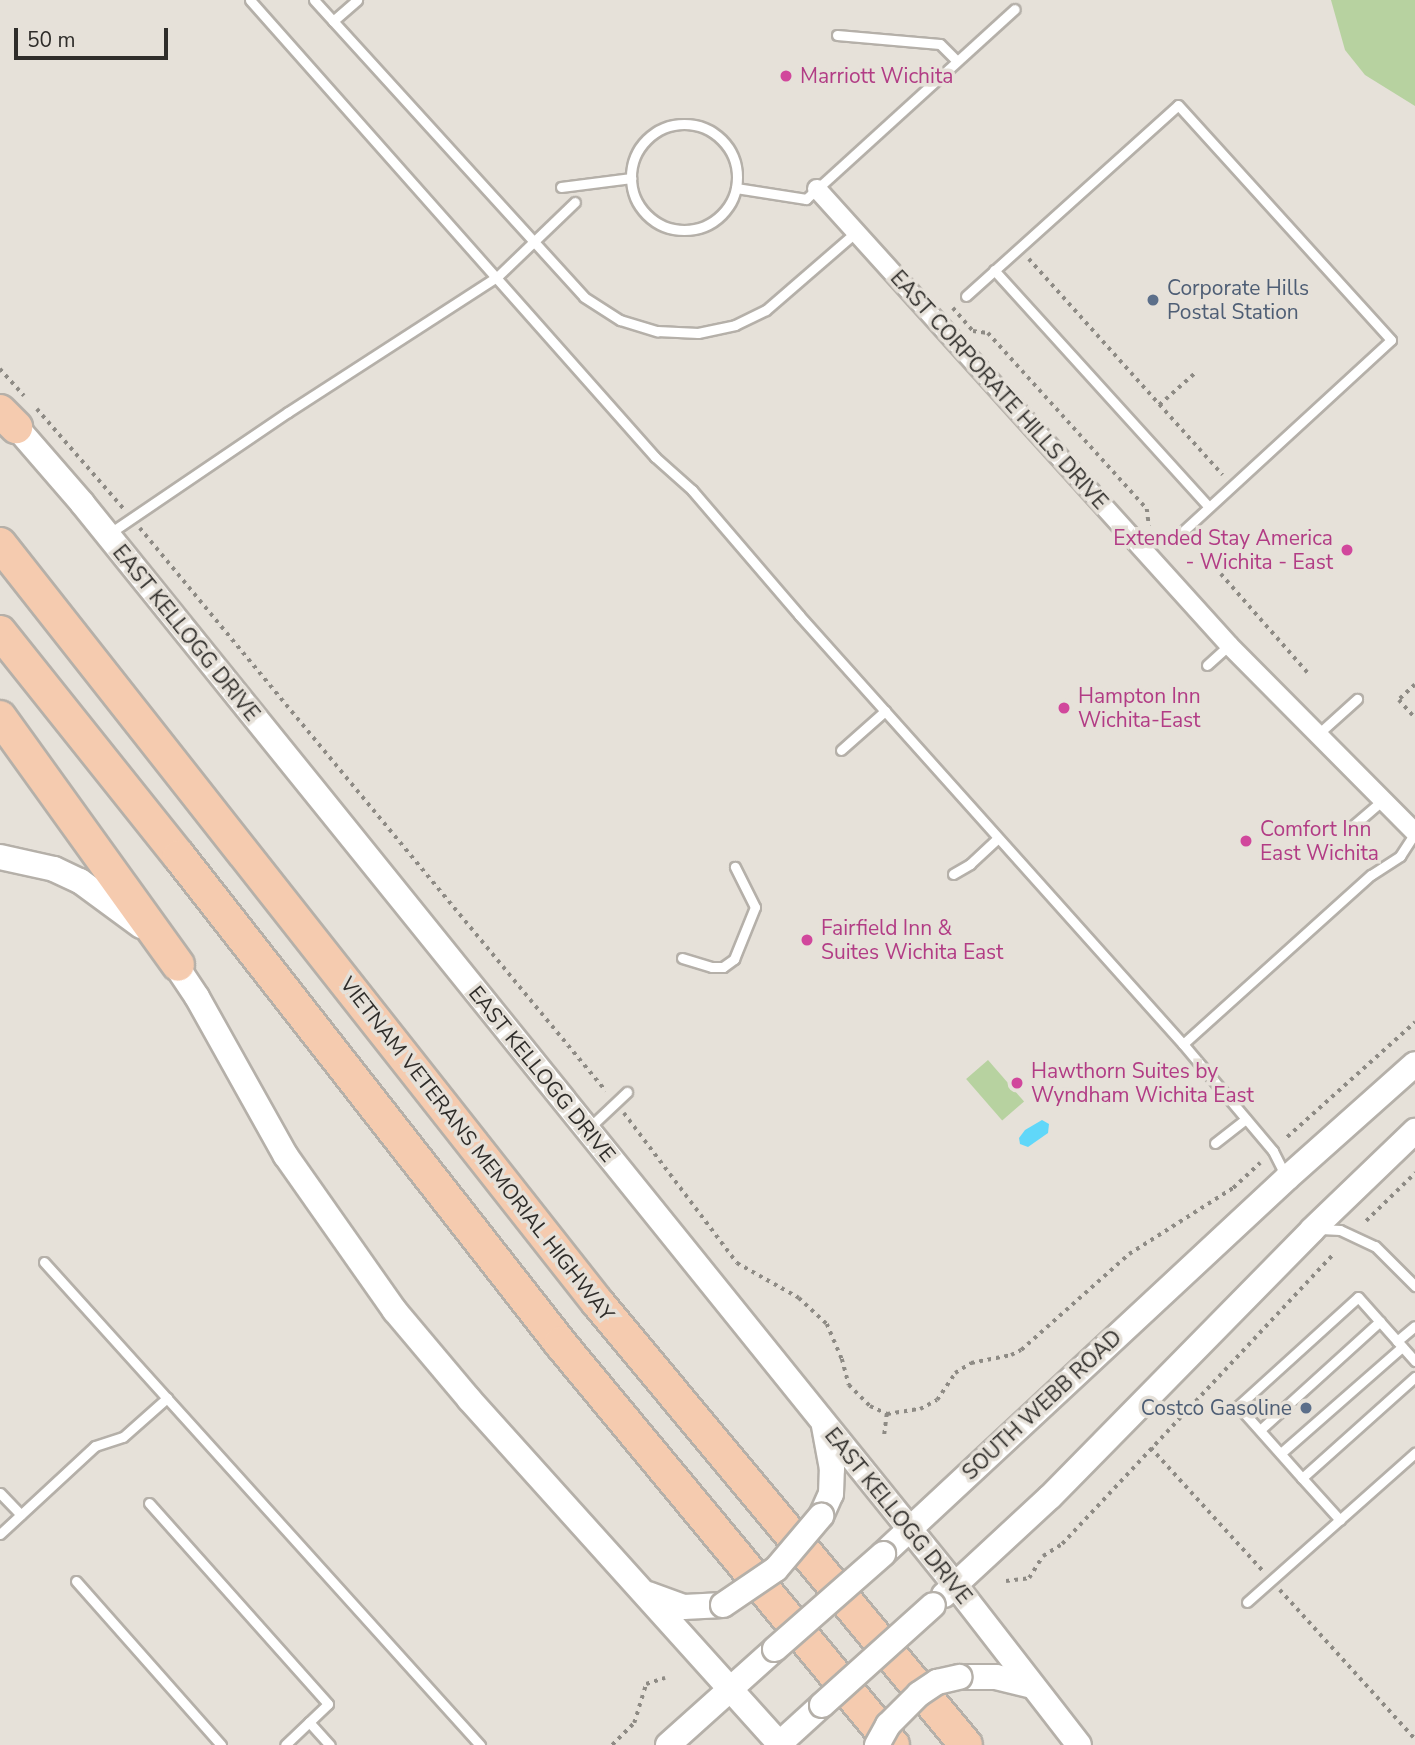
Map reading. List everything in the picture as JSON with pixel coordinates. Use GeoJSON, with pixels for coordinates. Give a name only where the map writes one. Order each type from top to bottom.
{"type":"FeatureCollection","features":[{"type":"Feature","properties":{"kind":"highway","name":"VIETNAM VETERANS MEMORIAL HIGHWAY"},"geometry":{"type":"LineString","coordinates":[[0,544],[598,1303],[966,1745]]}},
{"type":"Feature","properties":{"kind":"highway"},"geometry":{"type":"LineString","coordinates":[[0,632],[180,856],[560,1343],[894,1745]]}},
{"type":"Feature","properties":{"kind":"highway"},"geometry":{"type":"LineString","coordinates":[[0,718],[178,965]]}},
{"type":"Feature","properties":{"kind":"main road","name":"EAST KELLOGG DRIVE"},"geometry":{"type":"LineString","coordinates":[[16,410],[107,535],[955,1585],[1079,1745]]}},
{"type":"Feature","properties":{"kind":"main road"},"geometry":{"type":"LineString","coordinates":[[0,857],[54,869],[79,881],[125,911],[178,965],[286,1156],[361,1265],[439,1364],[779,1745],[1050,1497],[1312,1230],[1415,1131]]}},
{"type":"Feature","properties":{"kind":"main road","name":"SOUTH WEBB ROAD"},"geometry":{"type":"LineString","coordinates":[[668,1745],[883,1554],[1287,1178],[1415,1063]]}},
{"type":"Feature","properties":{"kind":"main road"},"geometry":{"type":"LineString","coordinates":[[638,1588],[667,1603],[684,1607],[723,1605],[776,1569],[821,1517],[831,1494],[832,1469],[822,1421]]}},
{"type":"Feature","properties":{"kind":"main road"},"geometry":{"type":"LineString","coordinates":[[877,1745],[888,1725],[919,1693],[937,1682],[959,1677],[996,1677],[1032,1686]]}},
{"type":"Feature","properties":{"kind":"street","name":"EAST CORPORATE HILLS DRIVE"},"geometry":{"type":"LineString","coordinates":[[817,189],[1229,645],[1415,832]]}},
{"type":"Feature","properties":{"kind":"lane"},"geometry":{"type":"LineString","coordinates":[[250,0],[655,457],[692,490],[885,711],[1183,1044],[1273,1151],[1287,1178]]}},
{"type":"Feature","properties":{"kind":"lane"},"geometry":{"type":"LineString","coordinates":[[314,0],[584,297],[620,320],[657,331],[698,333],[735,325],[766,310],[856,232]]}},
{"type":"Feature","properties":{"kind":"lane"},"geometry":{"type":"LineString","coordinates":[[333,21],[357,0]]}},
{"type":"Feature","properties":{"kind":"lane"},"geometry":{"type":"LineString","coordinates":[[736,188],[806,199],[1015,9]]}},
{"type":"Feature","properties":{"kind":"lane"},"geometry":{"type":"LineString","coordinates":[[837,35],[940,44],[957,61]]}},
{"type":"Feature","properties":{"kind":"lane"},"geometry":{"type":"LineString","coordinates":[[966,296],[1178,105],[1391,340],[1181,533]]}},
{"type":"Feature","properties":{"kind":"lane"},"geometry":{"type":"LineString","coordinates":[[682,124],[708,130],[720,138],[734,161],[736,188],[730,204],[719,217],[704,226],[688,230],[655,222],[642,210],[634,195],[631,178],[637,152],[645,141],[668,126],[682,124]]}},
{"type":"Feature","properties":{"kind":"lane"},"geometry":{"type":"LineString","coordinates":[[561,187],[631,178]]}},
{"type":"Feature","properties":{"kind":"lane"},"geometry":{"type":"LineString","coordinates":[[107,535],[497,277],[575,202]]}},
{"type":"Feature","properties":{"kind":"lane"},"geometry":{"type":"LineString","coordinates":[[994,270],[1208,506]]}},
{"type":"Feature","properties":{"kind":"lane"},"geometry":{"type":"LineString","coordinates":[[1207,664],[1229,645]]}},
{"type":"Feature","properties":{"kind":"lane"},"geometry":{"type":"LineString","coordinates":[[1317,735],[1357,699]]}},
{"type":"Feature","properties":{"kind":"lane"},"geometry":{"type":"LineString","coordinates":[[841,750],[885,711]]}},
{"type":"Feature","properties":{"kind":"lane"},"geometry":{"type":"LineString","coordinates":[[1348,830],[1384,799]]}},
{"type":"Feature","properties":{"kind":"lane"},"geometry":{"type":"LineString","coordinates":[[1183,1044],[1371,875],[1400,856],[1415,832]]}},
{"type":"Feature","properties":{"kind":"lane"},"geometry":{"type":"LineString","coordinates":[[953,874],[970,864],[998,838]]}},
{"type":"Feature","properties":{"kind":"lane"},"geometry":{"type":"LineString","coordinates":[[682,958],[712,967],[723,967],[734,959],[755,907],[734,867]]}},
{"type":"Feature","properties":{"kind":"lane"},"geometry":{"type":"LineString","coordinates":[[587,1130],[627,1093]]}},
{"type":"Feature","properties":{"kind":"lane"},"geometry":{"type":"LineString","coordinates":[[1214,1143],[1246,1119]]}},
{"type":"Feature","properties":{"kind":"lane"},"geometry":{"type":"LineString","coordinates":[[1312,1230],[1340,1230],[1363,1239],[1386,1253],[1415,1286]]}},
{"type":"Feature","properties":{"kind":"lane"},"geometry":{"type":"LineString","coordinates":[[44,1262],[480,1745]]}},
{"type":"Feature","properties":{"kind":"lane"},"geometry":{"type":"LineString","coordinates":[[1340,1520],[1238,1406],[1358,1297],[1415,1361]]}},
{"type":"Feature","properties":{"kind":"lane"},"geometry":{"type":"LineString","coordinates":[[1260,1430],[1380,1321]]}},
{"type":"Feature","properties":{"kind":"lane"},"geometry":{"type":"LineString","coordinates":[[1281,1453],[1400,1344],[1415,1326]]}},
{"type":"Feature","properties":{"kind":"lane"},"geometry":{"type":"LineString","coordinates":[[1302,1478],[1415,1377]]}},
{"type":"Feature","properties":{"kind":"lane"},"geometry":{"type":"LineString","coordinates":[[0,1534],[95,1446],[124,1437],[167,1398]]}},
{"type":"Feature","properties":{"kind":"lane"},"geometry":{"type":"LineString","coordinates":[[1247,1602],[1415,1453]]}},
{"type":"Feature","properties":{"kind":"lane"},"geometry":{"type":"LineString","coordinates":[[0,1493],[21,1515]]}},
{"type":"Feature","properties":{"kind":"lane"},"geometry":{"type":"LineString","coordinates":[[149,1503],[328,1704],[285,1745]]}},
{"type":"Feature","properties":{"kind":"lane"},"geometry":{"type":"LineString","coordinates":[[76,1581],[221,1745]]}},
{"type":"Feature","properties":{"kind":"lane"},"geometry":{"type":"LineString","coordinates":[[309,1722],[330,1745]]}},
{"type":"Feature","properties":{"kind":"path"},"geometry":{"type":"LineString","coordinates":[[1019,247],[1231,485]]}},
{"type":"Feature","properties":{"kind":"path"},"geometry":{"type":"LineString","coordinates":[[953,308],[973,331],[988,333],[1129,488],[1147,509],[1148,525],[1157,534]]}},
{"type":"Feature","properties":{"kind":"path"},"geometry":{"type":"LineString","coordinates":[[0,369],[16,410],[132,518],[616,1102],[737,1263],[799,1298],[827,1324],[842,1359],[849,1385],[870,1406],[887,1414],[920,1409],[937,1400],[955,1373],[971,1363],[1011,1355],[1021,1350],[1129,1254],[1233,1188],[1259,1163]]}},
{"type":"Feature","properties":{"kind":"path"},"geometry":{"type":"LineString","coordinates":[[1159,405],[1196,372]]}},
{"type":"Feature","properties":{"kind":"path"},"geometry":{"type":"LineString","coordinates":[[1221,575],[1308,673]]}},
{"type":"Feature","properties":{"kind":"path"},"geometry":{"type":"LineString","coordinates":[[1415,685],[1399,700],[1415,718]]}},
{"type":"Feature","properties":{"kind":"path"},"geometry":{"type":"LineString","coordinates":[[1287,1137],[1415,1022]]}},
{"type":"Feature","properties":{"kind":"path"},"geometry":{"type":"LineString","coordinates":[[1366,1220],[1415,1173]]}},
{"type":"Feature","properties":{"kind":"path"},"geometry":{"type":"LineString","coordinates":[[1006,1581],[1028,1578],[1043,1556],[1062,1544],[1332,1255]]}},
{"type":"Feature","properties":{"kind":"path"},"geometry":{"type":"LineString","coordinates":[[884,1439],[887,1414]]}},
{"type":"Feature","properties":{"kind":"path"},"geometry":{"type":"LineString","coordinates":[[1151,1448],[1415,1739]]}},
{"type":"Feature","properties":{"kind":"path"},"geometry":{"type":"LineString","coordinates":[[612,1745],[634,1723],[646,1684],[665,1678]]}},
{"type":"Feature","properties":{"kind":"green space"},"geometry":{"type":"Polygon","coordinates":[[[1331,0],[1415,0],[1415,106],[1365,75],[1345,50],[1331,0]]]}},
{"type":"Feature","properties":{"kind":"green space"},"geometry":{"type":"Polygon","coordinates":[[[988,1060],[1024,1102],[1002,1121],[966,1079],[988,1060]]]}},
{"type":"Feature","properties":{"kind":"water"},"geometry":{"type":"Polygon","coordinates":[[[1042,1120],[1049,1124],[1048,1133],[1028,1147],[1020,1144],[1019,1138],[1025,1130],[1042,1120]]]}},
{"type":"Feature","properties":{"kind":"place","name":"Marriott Wichita"},"geometry":{"type":"Point","coordinates":[786,76]}},
{"type":"Feature","properties":{"kind":"place","name":"Corporate Hills Postal Station"},"geometry":{"type":"Point","coordinates":[1153,300]}},
{"type":"Feature","properties":{"kind":"place","name":"Extended Stay America - Wichita - East"},"geometry":{"type":"Point","coordinates":[1347,550]}},
{"type":"Feature","properties":{"kind":"place","name":"Hampton Inn Wichita-East"},"geometry":{"type":"Point","coordinates":[1064,708]}},
{"type":"Feature","properties":{"kind":"place","name":"Comfort Inn East Wichita"},"geometry":{"type":"Point","coordinates":[1246,841]}},
{"type":"Feature","properties":{"kind":"place","name":"Fairfield Inn & Suites Wichita East"},"geometry":{"type":"Point","coordinates":[807,940]}},
{"type":"Feature","properties":{"kind":"place","name":"Hawthorn Suites by Wyndham Wichita East"},"geometry":{"type":"Point","coordinates":[1017,1083]}},
{"type":"Feature","properties":{"kind":"place","name":"Costco Gasoline"},"geometry":{"type":"Point","coordinates":[1306,1408]}}]}
